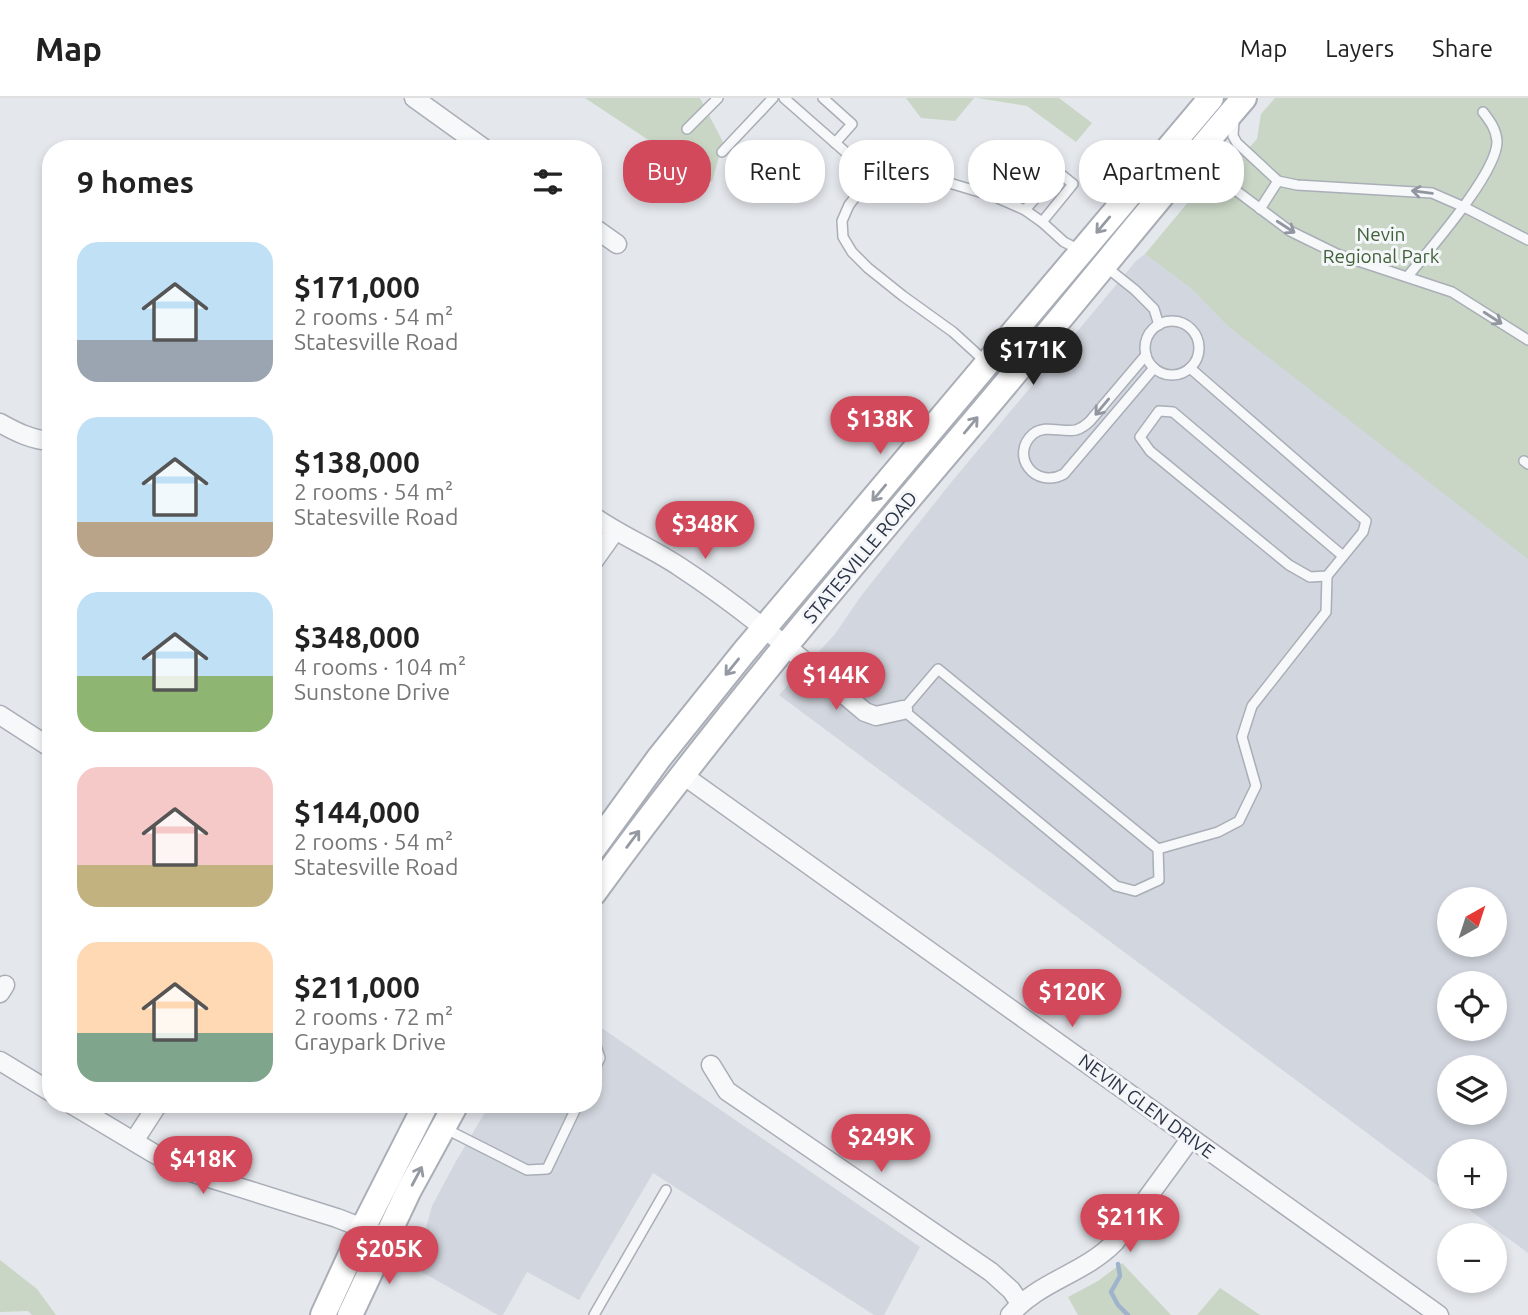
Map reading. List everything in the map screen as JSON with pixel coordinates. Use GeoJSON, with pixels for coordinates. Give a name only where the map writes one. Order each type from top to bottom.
{"type":"FeatureCollection","features":[{"type":"Feature","properties":{"kind":"main road","name":"STATESVILLE ROAD"},"geometry":{"type":"LineString","coordinates":[[1176,140],[1211,98]]}},
{"type":"Feature","properties":{"kind":"main road","name":"STATESVILLE ROAD"},"geometry":{"type":"LineString","coordinates":[[1208,140],[1240,103]]}},
{"type":"Feature","properties":{"kind":"main road","name":"STATESVILLE ROAD"},"geometry":{"type":"LineString","coordinates":[[602,837],[659,758],[764,629],[1122,203]]}},
{"type":"Feature","properties":{"kind":"main road","name":"STATESVILLE ROAD"},"geometry":{"type":"LineString","coordinates":[[602,881],[634,837],[786,647],[1156,203]]}},
{"type":"Feature","properties":{"kind":"main road"},"geometry":{"type":"LineString","coordinates":[[323,1315],[363,1228],[421,1113]]}},
{"type":"Feature","properties":{"kind":"main road"},"geometry":{"type":"LineString","coordinates":[[350,1315],[386,1237],[451,1113]]}},
{"type":"Feature","properties":{"kind":"street"},"geometry":{"type":"LineString","coordinates":[[414,98],[472,140]]}},
{"type":"Feature","properties":{"kind":"street"},"geometry":{"type":"LineString","coordinates":[[602,233],[617,244]]}},
{"type":"Feature","properties":{"kind":"street"},"geometry":{"type":"LineString","coordinates":[[0,423],[21,434],[42,440]]}},
{"type":"Feature","properties":{"kind":"street"},"geometry":{"type":"LineString","coordinates":[[602,522],[679,566],[764,629],[865,712],[876,716],[903,710]]}},
{"type":"Feature","properties":{"kind":"street"},"geometry":{"type":"LineString","coordinates":[[602,549],[615,531]]}},
{"type":"Feature","properties":{"kind":"street"},"geometry":{"type":"LineString","coordinates":[[0,715],[42,742]]}},
{"type":"Feature","properties":{"kind":"street","name":"NEVIN GLEN DRIVE"},"geometry":{"type":"LineString","coordinates":[[683,775],[1439,1315]]}},
{"type":"Feature","properties":{"kind":"street"},"geometry":{"type":"LineString","coordinates":[[0,1061],[42,1087]]}},
{"type":"Feature","properties":{"kind":"street"},"geometry":{"type":"LineString","coordinates":[[711,1065],[727,1091],[991,1272],[1011,1290],[1015,1309],[1046,1286],[1103,1254],[1115,1242],[1191,1138]]}},
{"type":"Feature","properties":{"kind":"street"},"geometry":{"type":"LineString","coordinates":[[86,1113],[187,1171],[337,1218],[386,1237]]}},
{"type":"Feature","properties":{"kind":"street"},"geometry":{"type":"LineString","coordinates":[[134,1141],[152,1113]]}},
{"type":"Feature","properties":{"kind":"lane"},"geometry":{"type":"LineString","coordinates":[[687,129],[718,98]]}},
{"type":"Feature","properties":{"kind":"lane"},"geometry":{"type":"LineString","coordinates":[[722,152],[772,98]]}},
{"type":"Feature","properties":{"kind":"lane"},"geometry":{"type":"LineString","coordinates":[[784,98],[839,146]]}},
{"type":"Feature","properties":{"kind":"lane"},"geometry":{"type":"LineString","coordinates":[[823,98],[852,124],[835,143]]}},
{"type":"Feature","properties":{"kind":"lane"},"geometry":{"type":"LineString","coordinates":[[1240,103],[1233,136],[1237,143],[1278,181],[1297,185],[1432,193],[1464,206],[1528,240]]}},
{"type":"Feature","properties":{"kind":"lane"},"geometry":{"type":"LineString","coordinates":[[1408,276],[1464,206],[1487,172],[1497,143],[1493,125],[1483,112]]}},
{"type":"Feature","properties":{"kind":"lane"},"geometry":{"type":"LineString","coordinates":[[1024,209],[1058,172],[1073,184],[1042,222]]}},
{"type":"Feature","properties":{"kind":"lane"},"geometry":{"type":"LineString","coordinates":[[1260,209],[1278,181]]}},
{"type":"Feature","properties":{"kind":"lane"},"geometry":{"type":"LineString","coordinates":[[954,184],[1024,209],[1064,242],[1104,265],[1135,290],[1154,309],[1159,325]]}},
{"type":"Feature","properties":{"kind":"lane"},"geometry":{"type":"LineString","coordinates":[[1244,197],[1290,231],[1337,254],[1452,292],[1528,340]]}},
{"type":"Feature","properties":{"kind":"lane"},"geometry":{"type":"LineString","coordinates":[[851,203],[845,213],[842,230],[852,252],[902,296],[953,332],[987,363]]}},
{"type":"Feature","properties":{"kind":"lane"},"geometry":{"type":"LineString","coordinates":[[1167,322],[1184,324],[1196,336],[1199,353],[1196,361],[1182,373],[1165,374],[1154,368],[1146,355],[1147,338],[1159,325],[1167,322]]}},
{"type":"Feature","properties":{"kind":"lane"},"geometry":{"type":"LineString","coordinates":[[1146,355],[1082,427],[1074,430],[1044,429],[1035,433],[1023,451],[1030,470],[1046,479],[1064,474],[1154,368]]}},
{"type":"Feature","properties":{"kind":"lane"},"geometry":{"type":"LineString","coordinates":[[1158,849],[1218,832],[1239,821],[1256,786],[1242,737],[1252,706],[1326,612],[1327,576],[1363,532],[1366,521],[1190,368]]}},
{"type":"Feature","properties":{"kind":"lane"},"geometry":{"type":"LineString","coordinates":[[1327,576],[1310,577],[1289,565],[1150,451],[1140,437],[1159,411],[1173,412],[1343,556]]}},
{"type":"Feature","properties":{"kind":"lane"},"geometry":{"type":"LineString","coordinates":[[938,669],[1158,849],[1159,880],[1135,891],[1116,887],[903,710],[938,669]]}},
{"type":"Feature","properties":{"kind":"lane"},"geometry":{"type":"LineString","coordinates":[[443,1127],[527,1170],[547,1169],[574,1113]]}},
{"type":"Feature","properties":{"kind":"lane"},"geometry":{"type":"LineString","coordinates":[[594,1315],[666,1190]]}},
{"type":"Feature","properties":{"kind":"shaded area"},"geometry":{"type":"Polygon","coordinates":[[[1145,254],[1528,536],[1528,1253],[1507,1238],[1507,1223],[1487,1223],[1468,1209],[1507,1209],[1507,1139],[1437,1139],[1437,1185],[779,695],[835,634],[861,596],[949,485],[1136,261],[1145,254]]]}},
{"type":"Feature","properties":{"kind":"shaded area"},"geometry":{"type":"Polygon","coordinates":[[[602,1028],[920,1247],[884,1315],[874,1315],[653,1173],[579,1300],[527,1272],[503,1315],[498,1315],[404,1262],[415,1254],[424,1235],[432,1206],[485,1113],[602,1113],[602,1028]]]}},
{"type":"Feature","properties":{"kind":"green space"},"geometry":{"type":"Polygon","coordinates":[[[585,98],[700,98],[723,142],[712,182],[711,140],[648,140],[585,98]]]}},
{"type":"Feature","properties":{"kind":"green space"},"geometry":{"type":"Polygon","coordinates":[[[906,98],[974,98],[955,121],[921,118],[906,98]]]}},
{"type":"Feature","properties":{"kind":"green space"},"geometry":{"type":"Polygon","coordinates":[[[977,98],[1059,98],[1092,123],[1076,142],[1027,106],[977,98]]]}},
{"type":"Feature","properties":{"kind":"green space","name":"Nevin Regional Park"},"geometry":{"type":"Polygon","coordinates":[[[1275,98],[1528,98],[1528,559],[1228,326],[1192,289],[1145,254],[1187,203],[1244,203],[1244,153],[1257,139],[1261,114],[1275,98]]]}},
{"type":"Feature","properties":{"kind":"green space"},"geometry":{"type":"Polygon","coordinates":[[[0,1260],[37,1289],[56,1315],[32,1315],[28,1311],[0,1312],[0,1260]]]}},
{"type":"Feature","properties":{"kind":"green space"},"geometry":{"type":"Polygon","coordinates":[[[1122,1263],[1171,1315],[1078,1315],[1068,1297],[1098,1281],[1122,1263]]]}},
{"type":"Feature","properties":{"kind":"green space"},"geometry":{"type":"Polygon","coordinates":[[[1220,1288],[1260,1315],[1197,1315],[1220,1288]]]}},
{"type":"Feature","properties":{"kind":"waterway"},"geometry":{"type":"LineString","coordinates":[[1097,1206],[1101,1229]]}},
{"type":"Feature","properties":{"kind":"waterway"},"geometry":{"type":"LineString","coordinates":[[1118,1264],[1120,1276],[1111,1292],[1128,1315]]}}]}
